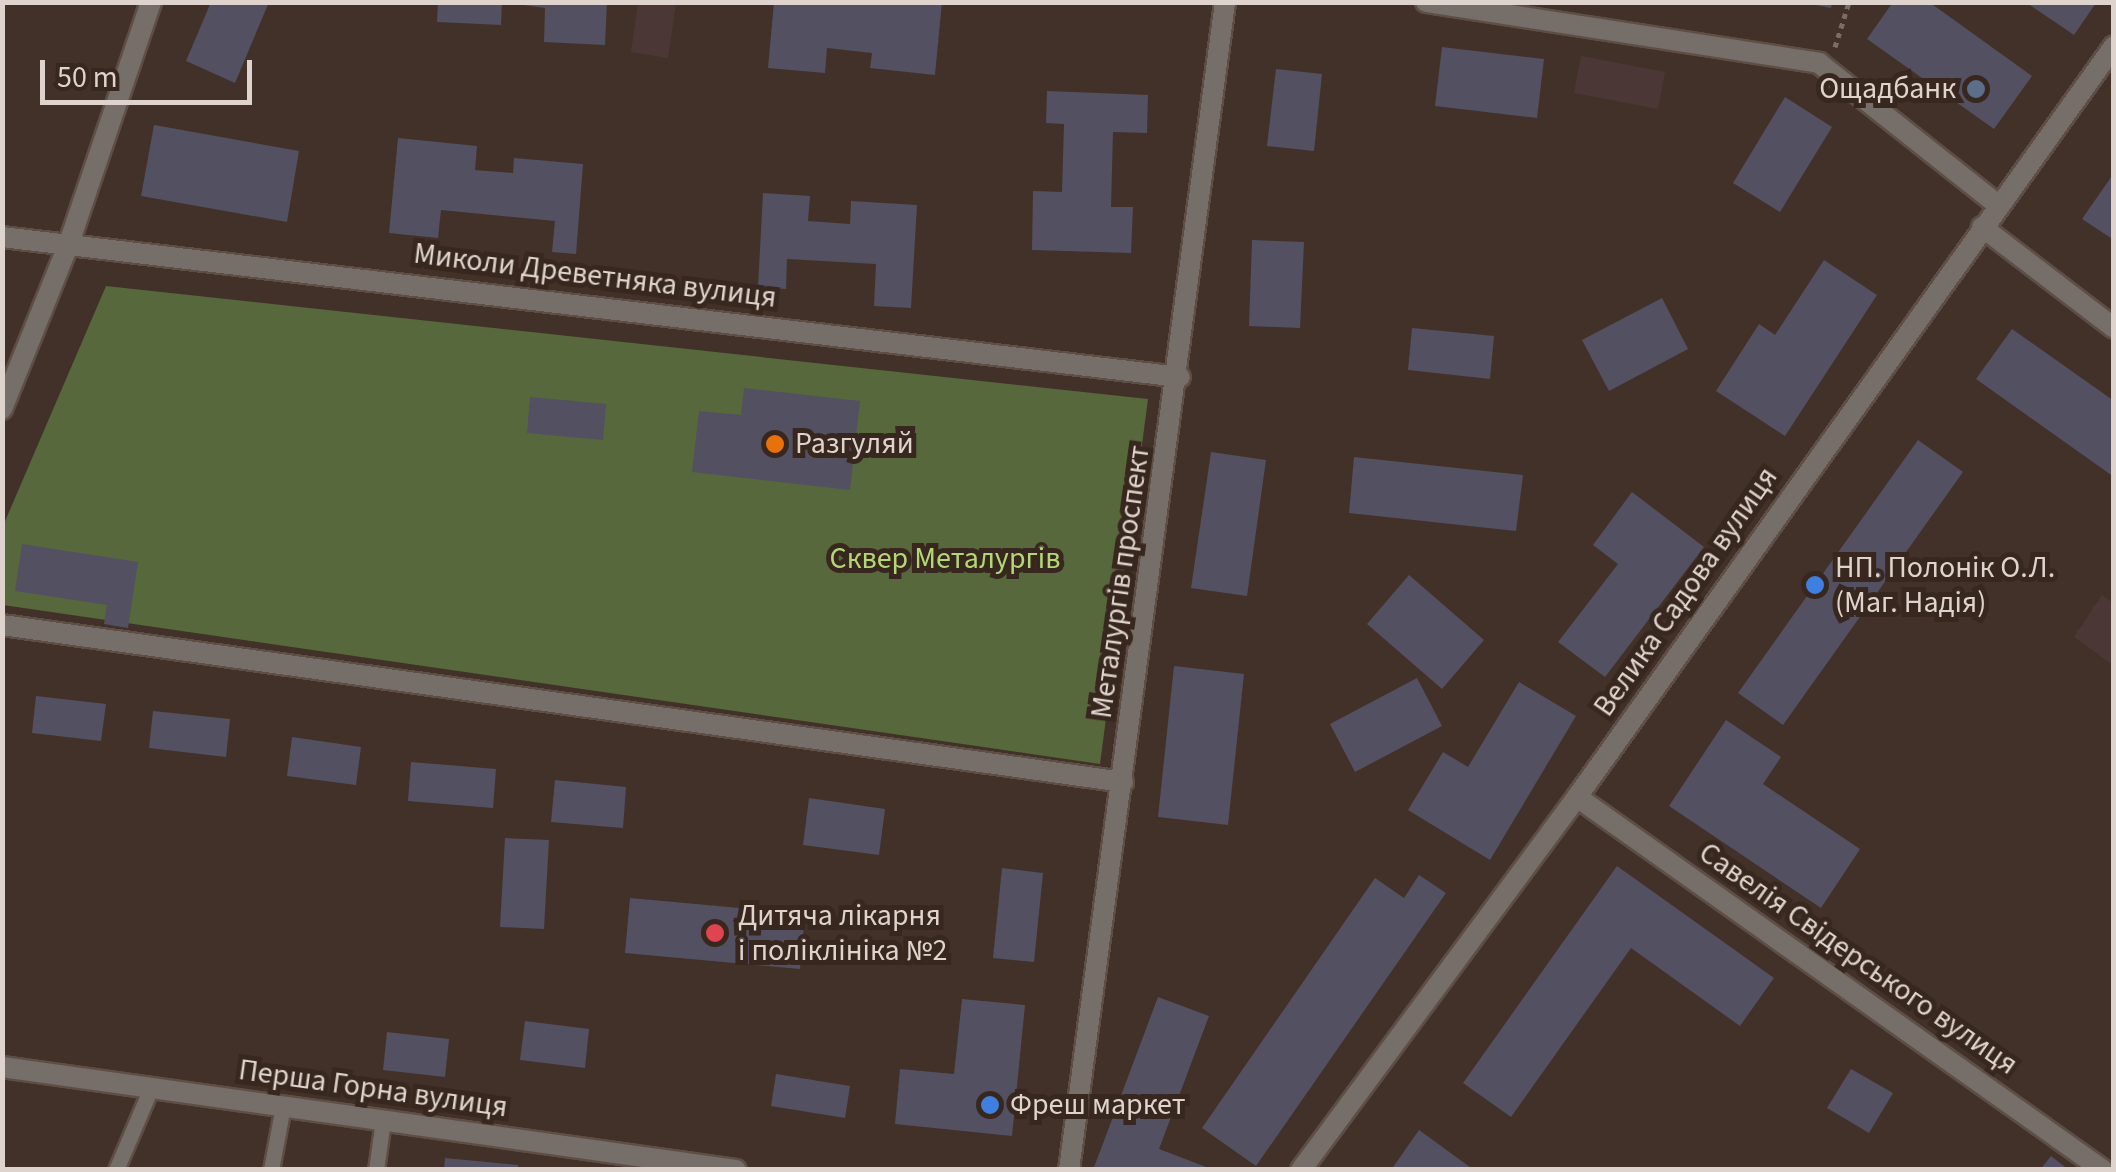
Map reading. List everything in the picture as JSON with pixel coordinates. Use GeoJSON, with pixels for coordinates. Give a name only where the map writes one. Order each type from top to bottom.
{"type":"FeatureCollection","features":[{"type":"Feature","properties":{"kind":"street"},"geometry":{"type":"LineString","coordinates":[[2,408],[69,243],[150,2]]}},
{"type":"Feature","properties":{"kind":"street","name":"Металургів проспект"},"geometry":{"type":"LineString","coordinates":[[1070,1170],[1180,377],[1225,2]]}},
{"type":"Feature","properties":{"kind":"street"},"geometry":{"type":"LineString","coordinates":[[1426,2],[1819,63],[1998,206]]}},
{"type":"Feature","properties":{"kind":"street","name":"Велика Садова вулиця"},"geometry":{"type":"LineString","coordinates":[[1301,1170],[1578,797],[2114,46]]}},
{"type":"Feature","properties":{"kind":"street"},"geometry":{"type":"LineString","coordinates":[[1982,227],[2114,328]]}},
{"type":"Feature","properties":{"kind":"street","name":"Миколи Древетняка вулиця"},"geometry":{"type":"LineString","coordinates":[[2,237],[1180,377]]}},
{"type":"Feature","properties":{"kind":"street"},"geometry":{"type":"LineString","coordinates":[[2,626],[1123,782]]}},
{"type":"Feature","properties":{"kind":"street","name":"Савелія Свідерського вулиця"},"geometry":{"type":"LineString","coordinates":[[1578,797],[2104,1170]]}},
{"type":"Feature","properties":{"kind":"street","name":"Перша Горна вулиця"},"geometry":{"type":"LineString","coordinates":[[2,1067],[736,1170]]}},
{"type":"Feature","properties":{"kind":"lane"},"geometry":{"type":"LineString","coordinates":[[116,1170],[151,1088]]}},
{"type":"Feature","properties":{"kind":"lane"},"geometry":{"type":"LineString","coordinates":[[272,1170],[283,1106]]}},
{"type":"Feature","properties":{"kind":"lane"},"geometry":{"type":"LineString","coordinates":[[376,1170],[383,1120]]}},
{"type":"Feature","properties":{"kind":"path"},"geometry":{"type":"LineString","coordinates":[[1828,70],[1849,2]]}},
{"type":"Feature","properties":{"kind":"shaded area"},"geometry":{"type":"Polygon","coordinates":[[[638,3],[676,3],[668,58],[631,52],[638,3]]]}},
{"type":"Feature","properties":{"kind":"shaded area"},"geometry":{"type":"Polygon","coordinates":[[[1581,56],[1665,72],[1658,109],[1574,93],[1581,56]]]}},
{"type":"Feature","properties":{"kind":"shaded area"},"geometry":{"type":"Polygon","coordinates":[[[2102,595],[2113,603],[2113,665],[2074,637],[2102,595]]]}},
{"type":"Feature","properties":{"kind":"green space","name":"Сквер Металургів"},"geometry":{"type":"Polygon","coordinates":[[[106,286],[1148,399],[1100,764],[3,605],[3,526],[106,286]]]}},
{"type":"Feature","properties":{"kind":"building"},"geometry":{"type":"Polygon","coordinates":[[[211,2],[269,2],[235,83],[186,61],[211,2]]]}},
{"type":"Feature","properties":{"kind":"building"},"geometry":{"type":"Polygon","coordinates":[[[438,2],[502,2],[501,25],[437,22],[438,2]]]}},
{"type":"Feature","properties":{"kind":"building"},"geometry":{"type":"Polygon","coordinates":[[[502,2],[607,2],[605,45],[544,42],[545,8],[502,2]]]}},
{"type":"Feature","properties":{"kind":"building"},"geometry":{"type":"Polygon","coordinates":[[[774,2],[942,2],[935,75],[870,68],[872,53],[827,48],[825,73],[768,68],[774,2]]]}},
{"type":"Feature","properties":{"kind":"building"},"geometry":{"type":"Polygon","coordinates":[[[1802,2],[1832,2],[1831,8],[1802,2]]]}},
{"type":"Feature","properties":{"kind":"building"},"geometry":{"type":"Polygon","coordinates":[[[1893,2],[1929,2],[2032,76],[1994,129],[1867,39],[1893,2]]]}},
{"type":"Feature","properties":{"kind":"building"},"geometry":{"type":"Polygon","coordinates":[[[2027,3],[2096,3],[2074,35],[2027,3]]]}},
{"type":"Feature","properties":{"kind":"building"},"geometry":{"type":"Polygon","coordinates":[[[1442,47],[1544,59],[1537,118],[1435,106],[1442,47]]]}},
{"type":"Feature","properties":{"kind":"building"},"geometry":{"type":"Polygon","coordinates":[[[1276,69],[1322,74],[1314,151],[1267,146],[1276,69]]]}},
{"type":"Feature","properties":{"kind":"building"},"geometry":{"type":"Polygon","coordinates":[[[1047,91],[1148,95],[1147,133],[1113,132],[1111,207],[1133,207],[1131,253],[1032,250],[1033,191],[1062,192],[1064,124],[1046,123],[1047,91]]]}},
{"type":"Feature","properties":{"kind":"building"},"geometry":{"type":"Polygon","coordinates":[[[1785,97],[1832,127],[1780,212],[1733,183],[1785,97]]]}},
{"type":"Feature","properties":{"kind":"building"},"geometry":{"type":"Polygon","coordinates":[[[154,125],[299,151],[287,222],[141,196],[154,125]]]}},
{"type":"Feature","properties":{"kind":"building"},"geometry":{"type":"Polygon","coordinates":[[[398,138],[477,146],[475,170],[513,173],[514,158],[583,164],[576,254],[552,252],[555,221],[441,210],[438,238],[389,233],[398,138]]]}},
{"type":"Feature","properties":{"kind":"building"},"geometry":{"type":"Polygon","coordinates":[[[2114,173],[2114,240],[2082,219],[2114,173]]]}},
{"type":"Feature","properties":{"kind":"building"},"geometry":{"type":"Polygon","coordinates":[[[763,193],[810,196],[808,221],[850,224],[851,201],[917,205],[911,308],[874,306],[876,264],[787,259],[786,289],[758,287],[763,193]]]}},
{"type":"Feature","properties":{"kind":"building"},"geometry":{"type":"Polygon","coordinates":[[[1252,240],[1304,242],[1300,328],[1249,326],[1252,240]]]}},
{"type":"Feature","properties":{"kind":"building"},"geometry":{"type":"Polygon","coordinates":[[[1824,260],[1877,295],[1785,436],[1716,391],[1759,324],[1775,335],[1824,260]]]}},
{"type":"Feature","properties":{"kind":"building"},"geometry":{"type":"Polygon","coordinates":[[[1662,298],[1688,349],[1609,391],[1582,340],[1662,298]]]}},
{"type":"Feature","properties":{"kind":"building"},"geometry":{"type":"Polygon","coordinates":[[[1412,328],[1494,336],[1490,379],[1408,370],[1412,328]]]}},
{"type":"Feature","properties":{"kind":"building"},"geometry":{"type":"Polygon","coordinates":[[[2012,329],[2114,401],[2114,477],[1976,379],[2012,329]]]}},
{"type":"Feature","properties":{"kind":"building","name":"Разгуляй"},"geometry":{"type":"Polygon","coordinates":[[[744,388],[860,401],[850,490],[692,472],[699,411],[741,415],[744,388]]]}},
{"type":"Feature","properties":{"kind":"building"},"geometry":{"type":"Polygon","coordinates":[[[530,397],[606,404],[603,440],[527,433],[530,397]]]}},
{"type":"Feature","properties":{"kind":"building"},"geometry":{"type":"Polygon","coordinates":[[[1918,440],[1963,472],[1783,725],[1738,693],[1918,440]]]}},
{"type":"Feature","properties":{"kind":"building"},"geometry":{"type":"Polygon","coordinates":[[[1211,452],[1266,460],[1247,596],[1191,588],[1211,452]]]}},
{"type":"Feature","properties":{"kind":"building"},"geometry":{"type":"Polygon","coordinates":[[[1354,457],[1523,475],[1516,531],[1349,513],[1354,457]]]}},
{"type":"Feature","properties":{"kind":"building"},"geometry":{"type":"Polygon","coordinates":[[[1632,492],[1704,547],[1605,677],[1558,642],[1618,564],[1593,545],[1632,492]]]}},
{"type":"Feature","properties":{"kind":"building"},"geometry":{"type":"Polygon","coordinates":[[[22,544],[138,562],[128,628],[104,624],[107,605],[15,591],[22,544]]]}},
{"type":"Feature","properties":{"kind":"building"},"geometry":{"type":"Polygon","coordinates":[[[1409,575],[1484,640],[1442,689],[1367,624],[1409,575]]]}},
{"type":"Feature","properties":{"kind":"building"},"geometry":{"type":"Polygon","coordinates":[[[1174,666],[1244,674],[1228,825],[1158,817],[1174,666]]]}},
{"type":"Feature","properties":{"kind":"building"},"geometry":{"type":"Polygon","coordinates":[[[1417,678],[1442,726],[1355,772],[1330,724],[1417,678]]]}},
{"type":"Feature","properties":{"kind":"building"},"geometry":{"type":"Polygon","coordinates":[[[1519,682],[1576,716],[1490,860],[1408,810],[1443,752],[1468,767],[1519,682]]]}},
{"type":"Feature","properties":{"kind":"building"},"geometry":{"type":"Polygon","coordinates":[[[36,696],[106,704],[101,741],[32,733],[36,696]]]}},
{"type":"Feature","properties":{"kind":"building"},"geometry":{"type":"Polygon","coordinates":[[[153,711],[230,719],[226,757],[149,748],[153,711]]]}},
{"type":"Feature","properties":{"kind":"building"},"geometry":{"type":"Polygon","coordinates":[[[1726,720],[1781,757],[1763,784],[1860,849],[1821,908],[1669,806],[1726,720]]]}},
{"type":"Feature","properties":{"kind":"building"},"geometry":{"type":"Polygon","coordinates":[[[292,737],[361,747],[356,785],[287,776],[292,737]]]}},
{"type":"Feature","properties":{"kind":"building"},"geometry":{"type":"Polygon","coordinates":[[[411,762],[496,769],[493,808],[408,801],[411,762]]]}},
{"type":"Feature","properties":{"kind":"building"},"geometry":{"type":"Polygon","coordinates":[[[555,780],[626,787],[623,828],[551,822],[555,780]]]}},
{"type":"Feature","properties":{"kind":"building"},"geometry":{"type":"Polygon","coordinates":[[[809,798],[885,809],[879,855],[803,845],[809,798]]]}},
{"type":"Feature","properties":{"kind":"building"},"geometry":{"type":"Polygon","coordinates":[[[505,838],[549,840],[544,929],[500,927],[505,838]]]}},
{"type":"Feature","properties":{"kind":"building"},"geometry":{"type":"Polygon","coordinates":[[[1617,866],[1774,978],[1740,1026],[1631,948],[1511,1117],[1463,1083],[1617,866]]]}},
{"type":"Feature","properties":{"kind":"building"},"geometry":{"type":"Polygon","coordinates":[[[1002,868],[1043,873],[1034,962],[993,958],[1002,868]]]}},
{"type":"Feature","properties":{"kind":"building"},"geometry":{"type":"Polygon","coordinates":[[[1419,875],[1446,893],[1256,1166],[1202,1128],[1375,878],[1404,898],[1419,875]]]}},
{"type":"Feature","properties":{"kind":"building","name":"Дитяча лікарня і поліклініка №2"},"geometry":{"type":"Polygon","coordinates":[[[630,898],[805,914],[800,969],[625,953],[630,898]]]}},
{"type":"Feature","properties":{"kind":"building"},"geometry":{"type":"Polygon","coordinates":[[[1158,997],[1209,1016],[1159,1149],[1214,1170],[1093,1170],[1158,997]]]}},
{"type":"Feature","properties":{"kind":"building"},"geometry":{"type":"Polygon","coordinates":[[[962,999],[1025,1005],[1012,1136],[895,1124],[900,1069],[954,1074],[962,999]]]}},
{"type":"Feature","properties":{"kind":"building"},"geometry":{"type":"Polygon","coordinates":[[[525,1021],[589,1029],[585,1068],[520,1060],[525,1021]]]}},
{"type":"Feature","properties":{"kind":"building"},"geometry":{"type":"Polygon","coordinates":[[[387,1032],[449,1039],[445,1077],[383,1070],[387,1032]]]}},
{"type":"Feature","properties":{"kind":"building"},"geometry":{"type":"Polygon","coordinates":[[[1851,1069],[1893,1093],[1869,1133],[1827,1108],[1851,1069]]]}},
{"type":"Feature","properties":{"kind":"building"},"geometry":{"type":"Polygon","coordinates":[[[776,1074],[850,1086],[845,1118],[771,1106],[776,1074]]]}},
{"type":"Feature","properties":{"kind":"building"},"geometry":{"type":"Polygon","coordinates":[[[1419,1130],[1474,1170],[1391,1170],[1419,1130]]]}},
{"type":"Feature","properties":{"kind":"building"},"geometry":{"type":"Polygon","coordinates":[[[2051,1156],[2069,1170],[2040,1170],[2051,1156]]]}},
{"type":"Feature","properties":{"kind":"building"},"geometry":{"type":"Polygon","coordinates":[[[445,1158],[518,1165],[518,1170],[444,1170],[445,1158]]]}},
{"type":"Feature","properties":{"kind":"place","name":"Ощадбанк"},"geometry":{"type":"Point","coordinates":[1976,89]}},
{"type":"Feature","properties":{"kind":"place","name":"Разгуляй"},"geometry":{"type":"Point","coordinates":[775,444]}},
{"type":"Feature","properties":{"kind":"place","name":"НП. Полонік О.Л. (Маг. Надія)"},"geometry":{"type":"Point","coordinates":[1815,585]}},
{"type":"Feature","properties":{"kind":"place","name":"Дитяча лікарня і поліклініка №2"},"geometry":{"type":"Point","coordinates":[715,933]}},
{"type":"Feature","properties":{"kind":"place","name":"Фреш маркет"},"geometry":{"type":"Point","coordinates":[990,1105]}}]}
